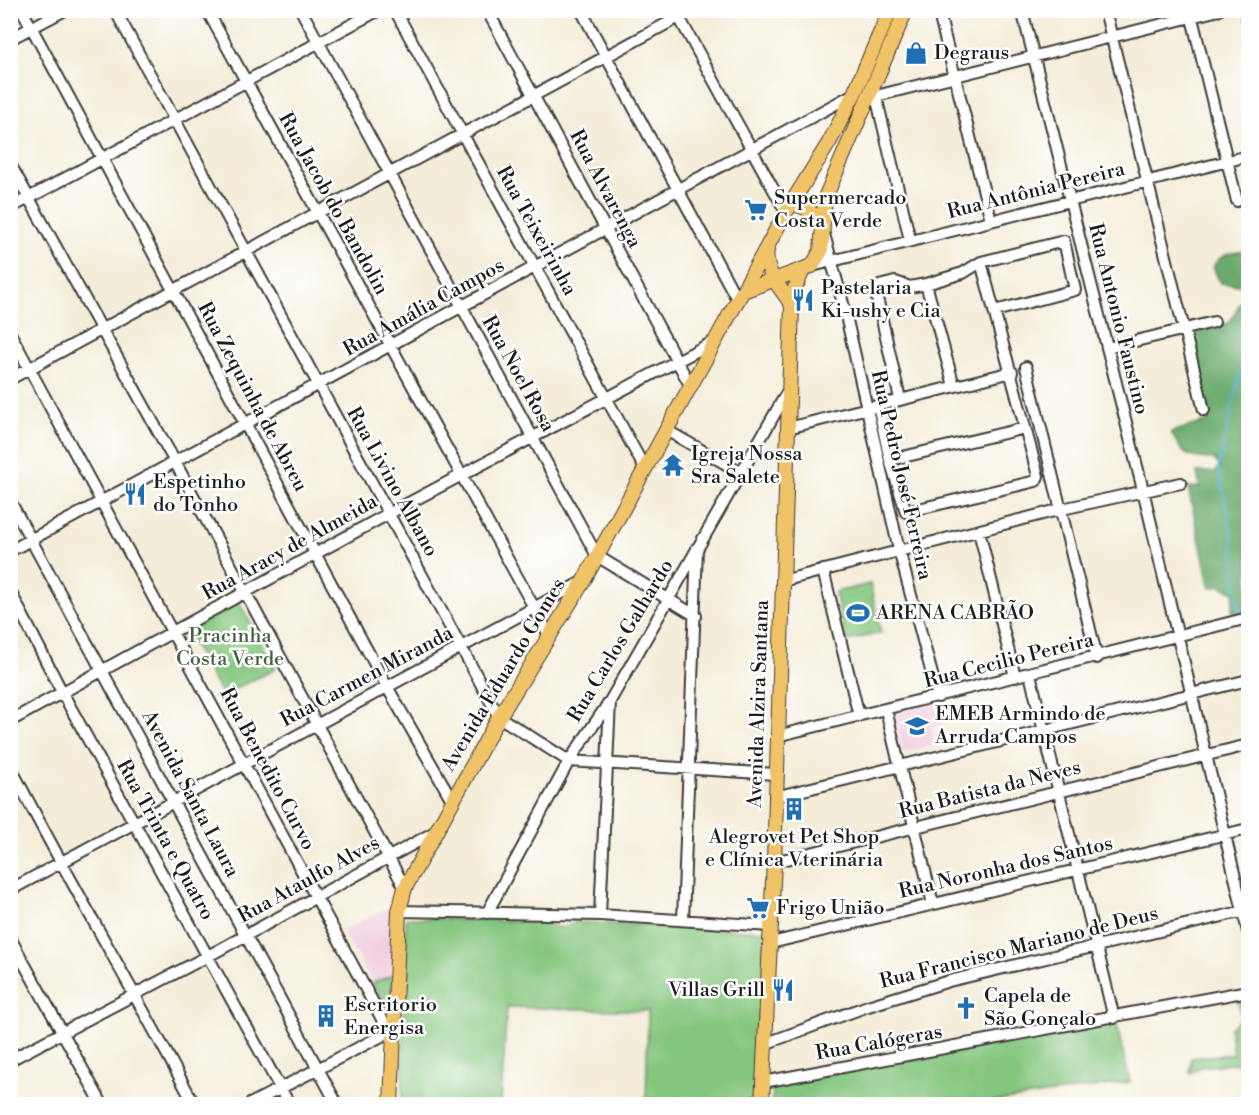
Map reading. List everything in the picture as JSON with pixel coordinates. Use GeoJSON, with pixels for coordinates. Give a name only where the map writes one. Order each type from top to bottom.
{"type":"FeatureCollection","features":[{"type":"Feature","properties":{"kind":"main road","name":"Avenida Eduardo Gomes"},"geometry":{"type":"LineString","coordinates":[[392,1104],[391,1031],[399,910],[405,888],[499,717],[583,582],[854,94],[890,10]]}},
{"type":"Feature","properties":{"kind":"main road","name":"Avenida Alzira Santana"},"geometry":{"type":"LineString","coordinates":[[762,1104],[772,926],[775,774],[792,305],[795,288],[821,251],[825,198],[872,96],[906,10]]}},
{"type":"Feature","properties":{"kind":"main road"},"geometry":{"type":"LineString","coordinates":[[789,208],[803,205],[810,210],[823,229]]}},
{"type":"Feature","properties":{"kind":"main road"},"geometry":{"type":"LineString","coordinates":[[767,249],[765,260],[792,305]]}},
{"type":"Feature","properties":{"kind":"main road"},"geometry":{"type":"LineString","coordinates":[[740,296],[808,268]]}},
{"type":"Feature","properties":{"kind":"street","name":"Rua Zequinha de Abreu"},"geometry":{"type":"LineString","coordinates":[[22,10],[386,685],[452,800]]}},
{"type":"Feature","properties":{"kind":"street"},"geometry":{"type":"LineString","coordinates":[[10,39],[65,10]]}},
{"type":"Feature","properties":{"kind":"street","name":"Rua Livino Albano"},"geometry":{"type":"LineString","coordinates":[[115,10],[388,514],[463,646],[499,717]]}},
{"type":"Feature","properties":{"kind":"street","name":"Rua Jacob do Bandolin"},"geometry":{"type":"LineString","coordinates":[[207,10],[549,635]]}},
{"type":"Feature","properties":{"kind":"street","name":"Rua Noel Rosa"},"geometry":{"type":"LineString","coordinates":[[300,10],[597,556]]}},
{"type":"Feature","properties":{"kind":"street"},"geometry":{"type":"LineString","coordinates":[[10,208],[379,10]]}},
{"type":"Feature","properties":{"kind":"street","name":"Rua Teixeirinha"},"geometry":{"type":"LineString","coordinates":[[395,10],[645,469]]}},
{"type":"Feature","properties":{"kind":"street","name":"Rua Alvarenga"},"geometry":{"type":"LineString","coordinates":[[487,10],[690,386]]}},
{"type":"Feature","properties":{"kind":"street"},"geometry":{"type":"LineString","coordinates":[[581,10],[678,190],[740,296]]}},
{"type":"Feature","properties":{"kind":"street"},"geometry":{"type":"LineString","coordinates":[[938,10],[953,78],[991,220]]}},
{"type":"Feature","properties":{"kind":"street","name":"Rua Antonio Faustino"},"geometry":{"type":"LineString","coordinates":[[1022,10],[1143,490],[1225,834],[1246,911],[1248,932]]}},
{"type":"Feature","properties":{"kind":"street"},"geometry":{"type":"LineString","coordinates":[[1105,10],[1204,410]]}},
{"type":"Feature","properties":{"kind":"street"},"geometry":{"type":"LineString","coordinates":[[910,240],[872,96],[1034,58],[1191,14],[1219,10]]}},
{"type":"Feature","properties":{"kind":"street"},"geometry":{"type":"LineString","coordinates":[[1246,10],[1248,24]]}},
{"type":"Feature","properties":{"kind":"street"},"geometry":{"type":"LineString","coordinates":[[10,379],[534,97],[677,14],[777,196],[789,208]]}},
{"type":"Feature","properties":{"kind":"street"},"geometry":{"type":"LineString","coordinates":[[1191,14],[1237,201]]}},
{"type":"Feature","properties":{"kind":"street","name":"Rua Amália Campos"},"geometry":{"type":"LineString","coordinates":[[10,550],[462,309],[854,94]]}},
{"type":"Feature","properties":{"kind":"street","name":"Rua Antônia Pereira"},"geometry":{"type":"LineString","coordinates":[[808,268],[910,240],[1248,156]]}},
{"type":"Feature","properties":{"kind":"street"},"geometry":{"type":"LineString","coordinates":[[10,164],[175,462],[405,888]]}},
{"type":"Feature","properties":{"kind":"street","name":"Rua Pedro José Ferreira"},"geometry":{"type":"LineString","coordinates":[[823,229],[900,550],[938,697]]}},
{"type":"Feature","properties":{"kind":"street"},"geometry":{"type":"LineString","coordinates":[[900,399],[876,289],[895,282],[910,287],[926,284],[958,275],[981,262],[1062,240],[1066,244],[1074,290],[995,312]]}},
{"type":"Feature","properties":{"kind":"street"},"geometry":{"type":"LineString","coordinates":[[878,405],[903,509],[911,512],[1033,483],[1038,476],[981,262]]}},
{"type":"Feature","properties":{"kind":"street"},"geometry":{"type":"LineString","coordinates":[[926,284],[954,386]]}},
{"type":"Feature","properties":{"kind":"street"},"geometry":{"type":"LineString","coordinates":[[1107,348],[1214,322]]}},
{"type":"Feature","properties":{"kind":"street","name":"Rua Benedito Curvo"},"geometry":{"type":"LineString","coordinates":[[10,333],[391,1031]]}},
{"type":"Feature","properties":{"kind":"street","name":"Rua Aracy de Almeida"},"geometry":{"type":"LineString","coordinates":[[10,721],[104,672],[532,436],[607,400],[715,341]]}},
{"type":"Feature","properties":{"kind":"street"},"geometry":{"type":"LineString","coordinates":[[1026,367],[1097,657]]}},
{"type":"Feature","properties":{"kind":"street"},"geometry":{"type":"LineString","coordinates":[[788,428],[1012,372]]}},
{"type":"Feature","properties":{"kind":"street","name":"Rua Carlos Galhardo"},"geometry":{"type":"LineString","coordinates":[[487,913],[569,761],[610,701],[789,389]]}},
{"type":"Feature","properties":{"kind":"street"},"geometry":{"type":"LineString","coordinates":[[890,460],[1025,428]]}},
{"type":"Feature","properties":{"kind":"street"},"geometry":{"type":"LineString","coordinates":[[666,430],[740,472]]}},
{"type":"Feature","properties":{"kind":"street"},"geometry":{"type":"LineString","coordinates":[[782,581],[1062,509],[1181,483]]}},
{"type":"Feature","properties":{"kind":"street","name":"Avenida Santa Laura"},"geometry":{"type":"LineString","coordinates":[[10,501],[336,1104]]}},
{"type":"Feature","properties":{"kind":"street"},"geometry":{"type":"LineString","coordinates":[[979,531],[1015,677]]}},
{"type":"Feature","properties":{"kind":"street"},"geometry":{"type":"LineString","coordinates":[[683,920],[698,547]]}},
{"type":"Feature","properties":{"kind":"street"},"geometry":{"type":"LineString","coordinates":[[597,556],[696,615]]}},
{"type":"Feature","properties":{"kind":"street"},"geometry":{"type":"LineString","coordinates":[[823,570],[859,716]]}},
{"type":"Feature","properties":{"kind":"street","name":"Rua Carmen Miranda"},"geometry":{"type":"LineString","coordinates":[[10,890],[174,804],[386,685],[583,582]]}},
{"type":"Feature","properties":{"kind":"street","name":"Rua Trinta e Quatro"},"geometry":{"type":"LineString","coordinates":[[10,591],[63,694],[289,1104]]}},
{"type":"Feature","properties":{"kind":"street","name":"Rua Cecilio Pereira"},"geometry":{"type":"LineString","coordinates":[[777,736],[1248,618]]}},
{"type":"Feature","properties":{"kind":"street"},"geometry":{"type":"LineString","coordinates":[[1030,674],[1114,1018]]}},
{"type":"Feature","properties":{"kind":"street"},"geometry":{"type":"LineString","coordinates":[[775,797],[1248,680]]}},
{"type":"Feature","properties":{"kind":"street"},"geometry":{"type":"LineString","coordinates":[[600,915],[610,701]]}},
{"type":"Feature","properties":{"kind":"street"},"geometry":{"type":"LineString","coordinates":[[886,710],[933,904]]}},
{"type":"Feature","properties":{"kind":"street"},"geometry":{"type":"LineString","coordinates":[[499,717],[569,761],[608,766],[775,774]]}},
{"type":"Feature","properties":{"kind":"street","name":"Rua Batista da Neves"},"geometry":{"type":"LineString","coordinates":[[774,862],[1248,745]]}},
{"type":"Feature","properties":{"kind":"street"},"geometry":{"type":"LineString","coordinates":[[10,766],[60,863],[136,995],[194,1104]]}},
{"type":"Feature","properties":{"kind":"street","name":"Rua Noronha dos Santos"},"geometry":{"type":"LineString","coordinates":[[771,943],[1248,829]]}},
{"type":"Feature","properties":{"kind":"street","name":"Rua Ataulfo Alves"},"geometry":{"type":"LineString","coordinates":[[10,1060],[136,995],[435,832]]}},
{"type":"Feature","properties":{"kind":"street"},"geometry":{"type":"LineString","coordinates":[[399,910],[600,915],[772,926]]}},
{"type":"Feature","properties":{"kind":"street","name":"Rua Francisco Mariano de Deus"},"geometry":{"type":"LineString","coordinates":[[767,1043],[868,1006],[949,981],[1246,911]]}},
{"type":"Feature","properties":{"kind":"street"},"geometry":{"type":"LineString","coordinates":[[10,938],[102,1104]]}},
{"type":"Feature","properties":{"kind":"street","name":"Rua Calógeras"},"geometry":{"type":"LineString","coordinates":[[763,1082],[1114,1018],[1248,991]]}},
{"type":"Feature","properties":{"kind":"street"},"geometry":{"type":"LineString","coordinates":[[250,1104],[391,1031]]}},
{"type":"Feature","properties":{"kind":"shaded area","name":"EMEB Armindo de Arruda Campos"},"geometry":{"type":"Polygon","coordinates":[[[938,701],[944,724],[931,728],[935,745],[903,753],[894,711],[938,701]]]}},
{"type":"Feature","properties":{"kind":"shaded area"},"geometry":{"type":"Polygon","coordinates":[[[394,905],[392,975],[373,983],[343,931],[394,905]]]}},
{"type":"Feature","properties":{"kind":"green space"},"geometry":{"type":"Polygon","coordinates":[[[1248,251],[1248,286],[1220,283],[1213,267],[1216,262],[1228,254],[1248,251]]]}},
{"type":"Feature","properties":{"kind":"green space"},"geometry":{"type":"Polygon","coordinates":[[[1248,288],[1248,456],[1246,456],[1248,462],[1248,613],[1238,616],[1232,611],[1234,592],[1221,586],[1210,588],[1188,488],[1200,487],[1197,472],[1215,472],[1220,467],[1214,459],[1192,457],[1187,454],[1179,447],[1171,432],[1208,421],[1192,334],[1229,323],[1248,288]]]}},
{"type":"Feature","properties":{"kind":"green space","name":"ARENA CABRÃO"},"geometry":{"type":"Polygon","coordinates":[[[870,584],[881,633],[846,641],[835,592],[870,584]]]}},
{"type":"Feature","properties":{"kind":"green space","name":"Pracinha Costa Verde"},"geometry":{"type":"Polygon","coordinates":[[[239,602],[276,669],[222,695],[186,632],[239,602]]]}},
{"type":"Feature","properties":{"kind":"green space"},"geometry":{"type":"Polygon","coordinates":[[[406,918],[548,922],[562,928],[575,922],[765,931],[757,1104],[646,1104],[648,1011],[507,1007],[501,1104],[402,1104],[406,918]]]}},
{"type":"Feature","properties":{"kind":"green space"},"geometry":{"type":"Polygon","coordinates":[[[392,975],[391,1021],[373,983],[392,975]]]}},
{"type":"Feature","properties":{"kind":"green space"},"geometry":{"type":"Polygon","coordinates":[[[1248,994],[1248,1062],[1201,1067],[1190,1073],[1191,1058],[1233,1054],[1230,1028],[1241,1018],[1238,996],[1248,994]]]}},
{"type":"Feature","properties":{"kind":"green space"},"geometry":{"type":"Polygon","coordinates":[[[1116,1022],[1130,1082],[977,1104],[771,1104],[774,1086],[802,1079],[1116,1022]]]}},
{"type":"Feature","properties":{"kind":"waterway"},"geometry":{"type":"LineString","coordinates":[[1242,615],[1237,597],[1233,542],[1218,468],[1240,373],[1248,353]]}},
{"type":"Feature","properties":{"kind":"waterway"},"geometry":{"type":"LineString","coordinates":[[1241,631],[1240,655],[1245,676]]}},
{"type":"Feature","properties":{"kind":"place","name":"Degraus"},"geometry":{"type":"Point","coordinates":[916,53]}},
{"type":"Feature","properties":{"kind":"place","name":"Supermercado Costa Verde"},"geometry":{"type":"Point","coordinates":[756,210]}},
{"type":"Feature","properties":{"kind":"place","name":"Pastelaria Ki-ushy e Cia"},"geometry":{"type":"Point","coordinates":[803,300]}},
{"type":"Feature","properties":{"kind":"place","name":"Igreja Nossa Sra Salete"},"geometry":{"type":"Point","coordinates":[673,465]}},
{"type":"Feature","properties":{"kind":"place","name":"Espetinho do Tonho"},"geometry":{"type":"Point","coordinates":[135,494]}},
{"type":"Feature","properties":{"kind":"place","name":"ARENA CABRÃO"},"geometry":{"type":"Point","coordinates":[858,613]}},
{"type":"Feature","properties":{"kind":"place","name":"EMEB Armindo de Arruda Campos"},"geometry":{"type":"Point","coordinates":[917,726]}},
{"type":"Feature","properties":{"kind":"place","name":"Alegrovet Pet Shop e Clínica Vterinária"},"geometry":{"type":"Point","coordinates":[794,809]}},
{"type":"Feature","properties":{"kind":"place","name":"Frigo União"},"geometry":{"type":"Point","coordinates":[758,908]}},
{"type":"Feature","properties":{"kind":"place","name":"Villas Grill"},"geometry":{"type":"Point","coordinates":[783,990]}},
{"type":"Feature","properties":{"kind":"place","name":"Capela de São Gonçalo"},"geometry":{"type":"Point","coordinates":[966,1008]}},
{"type":"Feature","properties":{"kind":"place","name":"Escritorio Energisa"},"geometry":{"type":"Point","coordinates":[326,1016]}}]}
